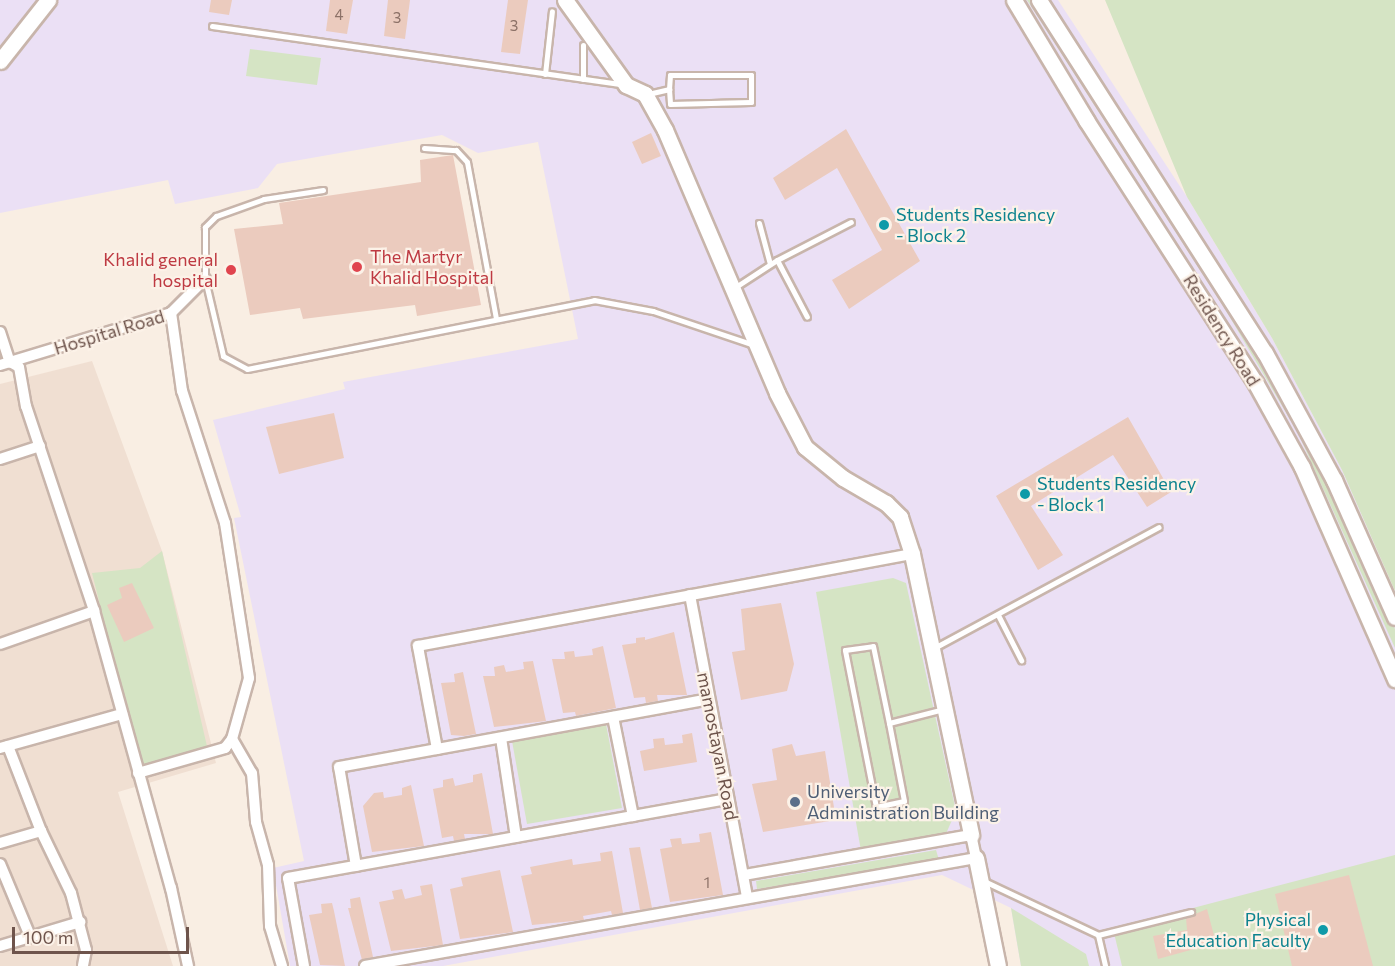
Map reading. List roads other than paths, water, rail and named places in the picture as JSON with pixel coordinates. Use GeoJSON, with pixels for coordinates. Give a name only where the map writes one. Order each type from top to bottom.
{"type":"FeatureCollection","features":[{"type":"Feature","properties":{"kind":"street"},"geometry":{"type":"LineString","coordinates":[[0,61],[48,0]]}},
{"type":"Feature","properties":{"kind":"street"},"geometry":{"type":"LineString","coordinates":[[565,0],[626,85],[645,94],[692,188],[756,345],[805,447],[843,478],[886,503],[900,517],[912,554],[946,708],[998,966]]}},
{"type":"Feature","properties":{"kind":"street","name":"Residency Road"},"geometry":{"type":"LineString","coordinates":[[1014,0],[1268,405],[1347,562],[1395,679]]}},
{"type":"Feature","properties":{"kind":"street","name":"Residency Road"},"geometry":{"type":"LineString","coordinates":[[1039,0],[1265,352],[1334,480],[1395,617]]}},
{"type":"Feature","properties":{"kind":"street","name":"Hospital Road"},"geometry":{"type":"LineString","coordinates":[[5,363],[171,314],[206,279]]}},
{"type":"Feature","properties":{"kind":"street"},"geometry":{"type":"LineString","coordinates":[[138,773],[219,751],[232,739],[247,690],[248,653],[225,523],[182,391],[171,314]]}},
{"type":"Feature","properties":{"kind":"street"},"geometry":{"type":"LineString","coordinates":[[0,332],[5,363],[19,367],[40,446],[94,611],[171,888],[188,966]]}},
{"type":"Feature","properties":{"kind":"street"},"geometry":{"type":"LineString","coordinates":[[0,459],[40,446]]}},
{"type":"Feature","properties":{"kind":"street"},"geometry":{"type":"LineString","coordinates":[[437,749],[418,646],[912,554]]}},
{"type":"Feature","properties":{"kind":"street","name":"mamostayan Road"},"geometry":{"type":"LineString","coordinates":[[690,596],[747,897]]}},
{"type":"Feature","properties":{"kind":"street"},"geometry":{"type":"LineString","coordinates":[[0,644],[94,611]]}},
{"type":"Feature","properties":{"kind":"street"},"geometry":{"type":"LineString","coordinates":[[356,866],[339,767],[709,699]]}},
{"type":"Feature","properties":{"kind":"street"},"geometry":{"type":"LineString","coordinates":[[83,966],[86,950],[71,893],[4,747],[122,714]]}},
{"type":"Feature","properties":{"kind":"street"},"geometry":{"type":"LineString","coordinates":[[613,717],[633,816]]}},
{"type":"Feature","properties":{"kind":"street"},"geometry":{"type":"LineString","coordinates":[[501,738],[516,837]]}},
{"type":"Feature","properties":{"kind":"street"},"geometry":{"type":"LineString","coordinates":[[232,739],[252,773],[256,822],[268,865],[270,926],[282,966]]}},
{"type":"Feature","properties":{"kind":"street"},"geometry":{"type":"LineString","coordinates":[[304,966],[288,878],[728,799]]}},
{"type":"Feature","properties":{"kind":"street"},"geometry":{"type":"LineString","coordinates":[[0,843],[41,831]]}},
{"type":"Feature","properties":{"kind":"street"},"geometry":{"type":"LineString","coordinates":[[743,875],[971,835]]}},
{"type":"Feature","properties":{"kind":"street"},"geometry":{"type":"LineString","coordinates":[[365,966],[976,858]]}},
{"type":"Feature","properties":{"kind":"street"},"geometry":{"type":"LineString","coordinates":[[0,864],[30,936]]}},
{"type":"Feature","properties":{"kind":"street"},"geometry":{"type":"LineString","coordinates":[[0,946],[80,922]]}},
{"type":"Feature","properties":{"kind":"lane"},"geometry":{"type":"LineString","coordinates":[[545,74],[552,10]]}},
{"type":"Feature","properties":{"kind":"lane"},"geometry":{"type":"LineString","coordinates":[[212,26],[626,85]]}},
{"type":"Feature","properties":{"kind":"lane"},"geometry":{"type":"LineString","coordinates":[[583,45],[583,79]]}},
{"type":"Feature","properties":{"kind":"lane"},"geometry":{"type":"LineString","coordinates":[[670,75],[751,75],[751,102],[670,104],[669,89],[670,75]]}},
{"type":"Feature","properties":{"kind":"lane"},"geometry":{"type":"LineString","coordinates":[[645,94],[669,89]]}},
{"type":"Feature","properties":{"kind":"lane"},"geometry":{"type":"LineString","coordinates":[[423,148],[456,150],[467,162],[496,318]]}},
{"type":"Feature","properties":{"kind":"lane"},"geometry":{"type":"LineString","coordinates":[[323,190],[264,199],[216,216],[205,227],[206,279],[223,356],[247,369],[594,300],[653,311],[756,345]]}},
{"type":"Feature","properties":{"kind":"lane"},"geometry":{"type":"LineString","coordinates":[[734,288],[777,260],[851,222]]}},
{"type":"Feature","properties":{"kind":"lane"},"geometry":{"type":"LineString","coordinates":[[759,224],[770,264]]}},
{"type":"Feature","properties":{"kind":"lane"},"geometry":{"type":"LineString","coordinates":[[777,260],[807,317]]}},
{"type":"Feature","properties":{"kind":"lane"},"geometry":{"type":"LineString","coordinates":[[932,649],[1159,527]]}},
{"type":"Feature","properties":{"kind":"lane"},"geometry":{"type":"LineString","coordinates":[[998,615],[1021,660]]}},
{"type":"Feature","properties":{"kind":"lane"},"geometry":{"type":"LineString","coordinates":[[873,646],[889,723],[904,801],[876,807],[845,650],[873,646]]}},
{"type":"Feature","properties":{"kind":"lane"},"geometry":{"type":"LineString","coordinates":[[889,723],[946,708]]}},
{"type":"Feature","properties":{"kind":"lane"},"geometry":{"type":"LineString","coordinates":[[980,879],[1098,935],[1191,912]]}},
{"type":"Feature","properties":{"kind":"lane"},"geometry":{"type":"LineString","coordinates":[[1098,935],[1105,966]]}},
{"type":"Feature","properties":{"kind":"place","name":"Students Residency - Block 2"},"geometry":{"type":"Point","coordinates":[884,225]}},
{"type":"Feature","properties":{"kind":"place","name":"The Martyr Khalid Hospital"},"geometry":{"type":"Point","coordinates":[357,267]}},
{"type":"Feature","properties":{"kind":"place","name":"Khalid general hospital"},"geometry":{"type":"Point","coordinates":[231,270]}},
{"type":"Feature","properties":{"kind":"place","name":"Students Residency - Block 1"},"geometry":{"type":"Point","coordinates":[1025,494]}},
{"type":"Feature","properties":{"kind":"place","name":"University Administration Building"},"geometry":{"type":"Point","coordinates":[795,802]}},
{"type":"Feature","properties":{"kind":"place","name":"Physical Education Faculty"},"geometry":{"type":"Point","coordinates":[1323,930]}}]}
